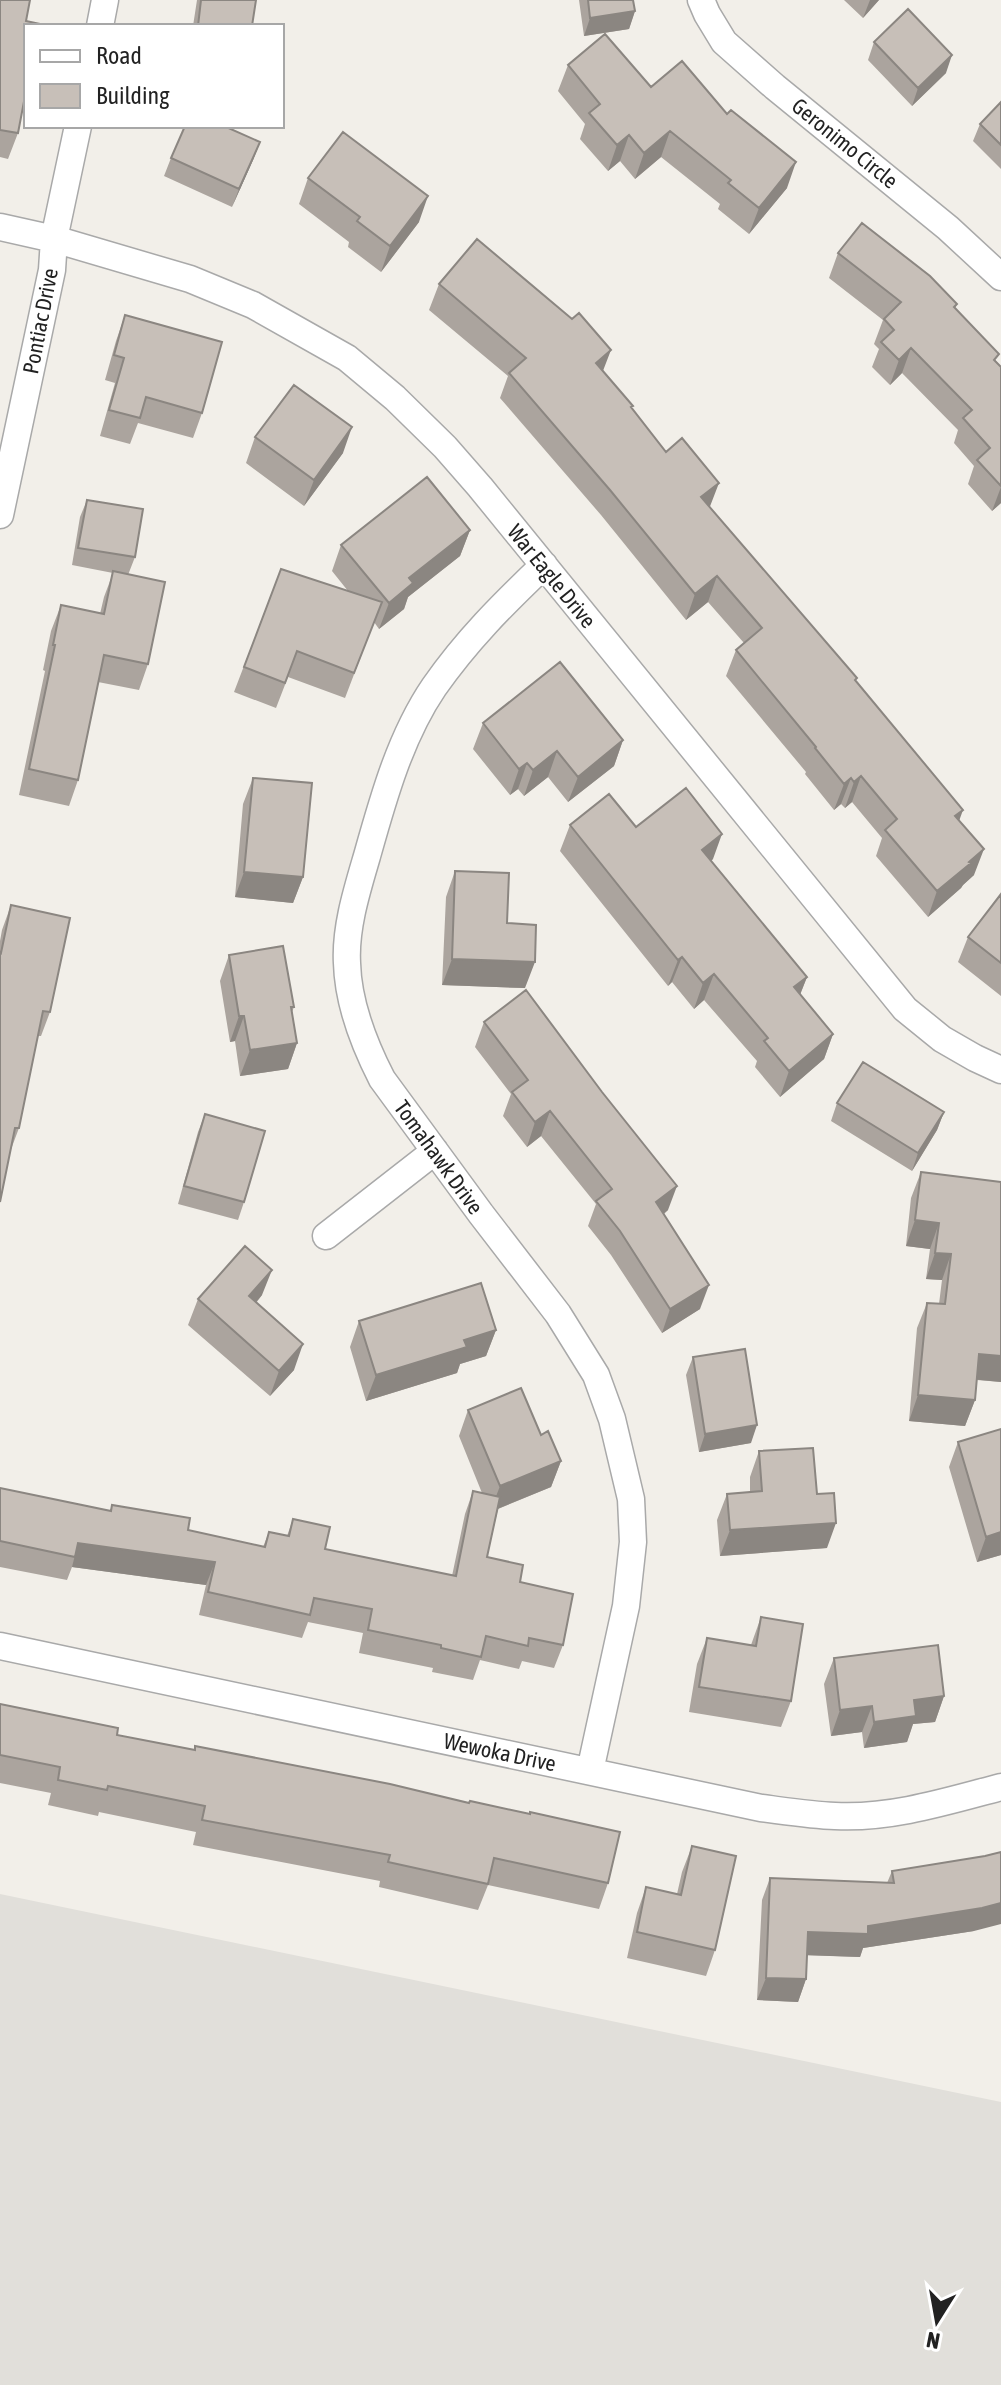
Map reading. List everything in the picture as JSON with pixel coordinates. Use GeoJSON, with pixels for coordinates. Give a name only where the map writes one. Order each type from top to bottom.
{"type":"FeatureCollection","features":[{"type":"Feature","properties":{"kind":"street"},"geometry":{"type":"LineString","coordinates":[[100,24],[105,0]]}},
{"type":"Feature","properties":{"kind":"street","name":"Geronimo Circle"},"geometry":{"type":"LineString","coordinates":[[701,0],[724,42],[948,228],[1001,277]]}},
{"type":"Feature","properties":{"kind":"street","name":"Pontiac Drive"},"geometry":{"type":"LineString","coordinates":[[0,515],[52,270],[54,239],[78,128]]}},
{"type":"Feature","properties":{"kind":"street","name":"War Eagle Drive"},"geometry":{"type":"LineString","coordinates":[[0,227],[54,239],[190,279],[240,299],[347,358],[395,398],[445,447],[544,565],[905,1009],[942,1039],[1001,1070]]}},
{"type":"Feature","properties":{"kind":"street","name":"Tomahawk Drive"},"geometry":{"type":"LineString","coordinates":[[544,565],[483,624],[432,690],[405,742],[382,802],[361,878],[348,934],[347,964],[355,1011],[382,1079],[570,1332],[596,1375],[612,1419],[631,1499],[633,1542],[626,1606],[590,1771]]}},
{"type":"Feature","properties":{"kind":"street"},"geometry":{"type":"LineString","coordinates":[[326,1236],[435,1151]]}},
{"type":"Feature","properties":{"kind":"street","name":"Wewoka Drive"},"geometry":{"type":"LineString","coordinates":[[0,1646],[761,1808],[836,1816],[870,1815],[945,1802],[1001,1787]]}},
{"type":"Feature","properties":{"kind":"shaded area"},"geometry":{"type":"Polygon","coordinates":[[[0,1894],[1001,2102],[1001,2385],[0,2385],[0,1894]]]}},
{"type":"Feature","properties":{"kind":"building"},"geometry":{"type":"Polygon","coordinates":[[[0,0],[30,0],[26,21],[40,24],[24,24],[24,102],[18,133],[0,130],[0,0]]]}},
{"type":"Feature","properties":{"kind":"building"},"geometry":{"type":"Polygon","coordinates":[[[201,0],[256,0],[252,24],[198,24],[201,0]]]}},
{"type":"Feature","properties":{"kind":"building"},"geometry":{"type":"Polygon","coordinates":[[[588,0],[633,0],[635,11],[590,18],[588,0]]]}},
{"type":"Feature","properties":{"kind":"building"},"geometry":{"type":"Polygon","coordinates":[[[908,9],[952,55],[918,88],[874,42],[908,9]]]}},
{"type":"Feature","properties":{"kind":"building"},"geometry":{"type":"Polygon","coordinates":[[[605,34],[651,87],[682,61],[727,114],[731,110],[796,162],[759,208],[728,183],[731,180],[670,131],[644,153],[629,135],[617,145],[589,113],[600,104],[568,65],[605,34]]]}},
{"type":"Feature","properties":{"kind":"building"},"geometry":{"type":"Polygon","coordinates":[[[1001,102],[1001,145],[980,124],[1001,102]]]}},
{"type":"Feature","properties":{"kind":"building"},"geometry":{"type":"Polygon","coordinates":[[[184,128],[228,128],[260,142],[239,189],[171,158],[184,128]]]}},
{"type":"Feature","properties":{"kind":"building"},"geometry":{"type":"Polygon","coordinates":[[[343,132],[428,196],[390,246],[357,221],[360,217],[308,178],[343,132]]]}},
{"type":"Feature","properties":{"kind":"building"},"geometry":{"type":"Polygon","coordinates":[[[862,223],[930,276],[957,304],[954,307],[999,354],[994,360],[1001,367],[1001,486],[977,460],[990,448],[963,418],[972,410],[911,348],[899,360],[881,342],[894,330],[884,319],[901,302],[838,253],[862,223]]]}},
{"type":"Feature","properties":{"kind":"building"},"geometry":{"type":"Polygon","coordinates":[[[477,239],[572,319],[579,313],[611,350],[596,363],[633,406],[666,452],[682,438],[719,483],[701,497],[857,678],[855,680],[963,810],[955,816],[984,849],[937,891],[885,830],[897,819],[861,776],[854,782],[851,778],[844,784],[736,650],[762,628],[717,576],[695,594],[509,373],[526,358],[439,284],[477,239]]]}},
{"type":"Feature","properties":{"kind":"building"},"geometry":{"type":"Polygon","coordinates":[[[125,315],[222,342],[202,413],[146,397],[140,418],[109,410],[124,358],[114,355],[125,315]]]}},
{"type":"Feature","properties":{"kind":"building"},"geometry":{"type":"Polygon","coordinates":[[[294,385],[352,427],[314,480],[255,437],[294,385]]]}},
{"type":"Feature","properties":{"kind":"building"},"geometry":{"type":"Polygon","coordinates":[[[427,477],[470,530],[409,578],[413,583],[389,603],[341,545],[427,477]]]}},
{"type":"Feature","properties":{"kind":"building"},"geometry":{"type":"Polygon","coordinates":[[[87,500],[143,509],[135,557],[78,548],[87,500]]]}},
{"type":"Feature","properties":{"kind":"building"},"geometry":{"type":"Polygon","coordinates":[[[281,569],[382,602],[354,673],[297,651],[285,683],[244,667],[281,569]]]}},
{"type":"Feature","properties":{"kind":"building"},"geometry":{"type":"Polygon","coordinates":[[[113,571],[165,582],[148,664],[104,655],[78,780],[29,769],[61,605],[104,614],[113,571]]]}},
{"type":"Feature","properties":{"kind":"building"},"geometry":{"type":"Polygon","coordinates":[[[560,662],[623,740],[578,777],[557,751],[533,770],[527,763],[519,769],[483,723],[560,662]]]}},
{"type":"Feature","properties":{"kind":"building"},"geometry":{"type":"Polygon","coordinates":[[[253,778],[312,783],[303,877],[244,872],[253,778]]]}},
{"type":"Feature","properties":{"kind":"building"},"geometry":{"type":"Polygon","coordinates":[[[686,788],[722,834],[702,850],[807,977],[794,987],[833,1034],[789,1071],[764,1041],[768,1038],[714,974],[703,983],[682,957],[678,960],[570,825],[609,794],[636,827],[686,788]]]}},
{"type":"Feature","properties":{"kind":"building"},"geometry":{"type":"Polygon","coordinates":[[[455,871],[509,873],[507,923],[536,925],[535,962],[452,959],[455,871]]]}},
{"type":"Feature","properties":{"kind":"building"},"geometry":{"type":"Polygon","coordinates":[[[1001,894],[1001,963],[968,937],[1001,894]]]}},
{"type":"Feature","properties":{"kind":"building"},"geometry":{"type":"Polygon","coordinates":[[[11,905],[70,918],[50,1012],[43,1011],[0,1202],[0,952],[11,905]]]}},
{"type":"Feature","properties":{"kind":"building"},"geometry":{"type":"Polygon","coordinates":[[[283,946],[297,1043],[250,1050],[244,1016],[239,1016],[229,955],[283,946]]]}},
{"type":"Feature","properties":{"kind":"building"},"geometry":{"type":"Polygon","coordinates":[[[526,990],[677,1186],[656,1202],[709,1285],[670,1309],[620,1231],[596,1201],[612,1189],[550,1111],[535,1122],[512,1092],[528,1080],[484,1022],[526,990]]]}},
{"type":"Feature","properties":{"kind":"building"},"geometry":{"type":"Polygon","coordinates":[[[863,1062],[944,1112],[918,1153],[837,1103],[863,1062]]]}},
{"type":"Feature","properties":{"kind":"building"},"geometry":{"type":"Polygon","coordinates":[[[205,1114],[265,1131],[244,1202],[184,1186],[205,1114]]]}},
{"type":"Feature","properties":{"kind":"building"},"geometry":{"type":"Polygon","coordinates":[[[921,1172],[1001,1182],[1001,1356],[979,1354],[975,1400],[918,1395],[927,1303],[945,1304],[951,1254],[935,1253],[939,1223],[915,1220],[921,1172]]]}},
{"type":"Feature","properties":{"kind":"building"},"geometry":{"type":"Polygon","coordinates":[[[245,1246],[272,1270],[249,1296],[303,1344],[279,1371],[198,1299],[245,1246]]]}},
{"type":"Feature","properties":{"kind":"building"},"geometry":{"type":"Polygon","coordinates":[[[481,1283],[496,1330],[464,1340],[467,1347],[376,1375],[359,1321],[481,1283]]]}},
{"type":"Feature","properties":{"kind":"building"},"geometry":{"type":"Polygon","coordinates":[[[745,1349],[757,1425],[705,1434],[693,1357],[745,1349]]]}},
{"type":"Feature","properties":{"kind":"building"},"geometry":{"type":"Polygon","coordinates":[[[521,1388],[541,1435],[548,1431],[561,1461],[500,1486],[468,1410],[521,1388]]]}},
{"type":"Feature","properties":{"kind":"building"},"geometry":{"type":"Polygon","coordinates":[[[1001,1429],[1001,1532],[986,1537],[958,1442],[1001,1429]]]}},
{"type":"Feature","properties":{"kind":"building"},"geometry":{"type":"Polygon","coordinates":[[[813,1448],[817,1494],[834,1493],[836,1523],[730,1530],[727,1494],[762,1491],[759,1451],[813,1448]]]}},
{"type":"Feature","properties":{"kind":"building"},"geometry":{"type":"Polygon","coordinates":[[[0,1488],[111,1511],[112,1505],[190,1518],[188,1530],[265,1547],[269,1532],[289,1536],[293,1519],[330,1527],[325,1549],[456,1576],[473,1491],[500,1497],[487,1557],[523,1565],[520,1582],[573,1594],[563,1645],[529,1638],[528,1646],[486,1636],[481,1657],[368,1630],[372,1609],[314,1598],[310,1615],[208,1592],[215,1562],[78,1543],[75,1557],[0,1541],[0,1488]]]}},
{"type":"Feature","properties":{"kind":"building"},"geometry":{"type":"Polygon","coordinates":[[[761,1617],[803,1624],[791,1701],[699,1687],[707,1638],[756,1646],[761,1617]]]}},
{"type":"Feature","properties":{"kind":"building"},"geometry":{"type":"Polygon","coordinates":[[[938,1645],[944,1696],[914,1700],[916,1716],[874,1722],[872,1706],[840,1710],[834,1658],[938,1645]]]}},
{"type":"Feature","properties":{"kind":"building"},"geometry":{"type":"Polygon","coordinates":[[[0,1704],[118,1728],[117,1735],[195,1750],[195,1746],[620,1832],[608,1883],[494,1858],[488,1884],[388,1862],[390,1855],[202,1820],[205,1806],[108,1786],[107,1790],[58,1780],[60,1767],[0,1755],[0,1704]]]}},
{"type":"Feature","properties":{"kind":"building"},"geometry":{"type":"Polygon","coordinates":[[[692,1846],[736,1856],[715,1950],[637,1932],[646,1887],[681,1895],[692,1846]]]}},
{"type":"Feature","properties":{"kind":"building"},"geometry":{"type":"Polygon","coordinates":[[[1001,1852],[1001,1903],[868,1926],[868,1934],[808,1932],[806,1979],[766,1978],[770,1878],[894,1883],[892,1871],[1001,1852]]]}}]}
